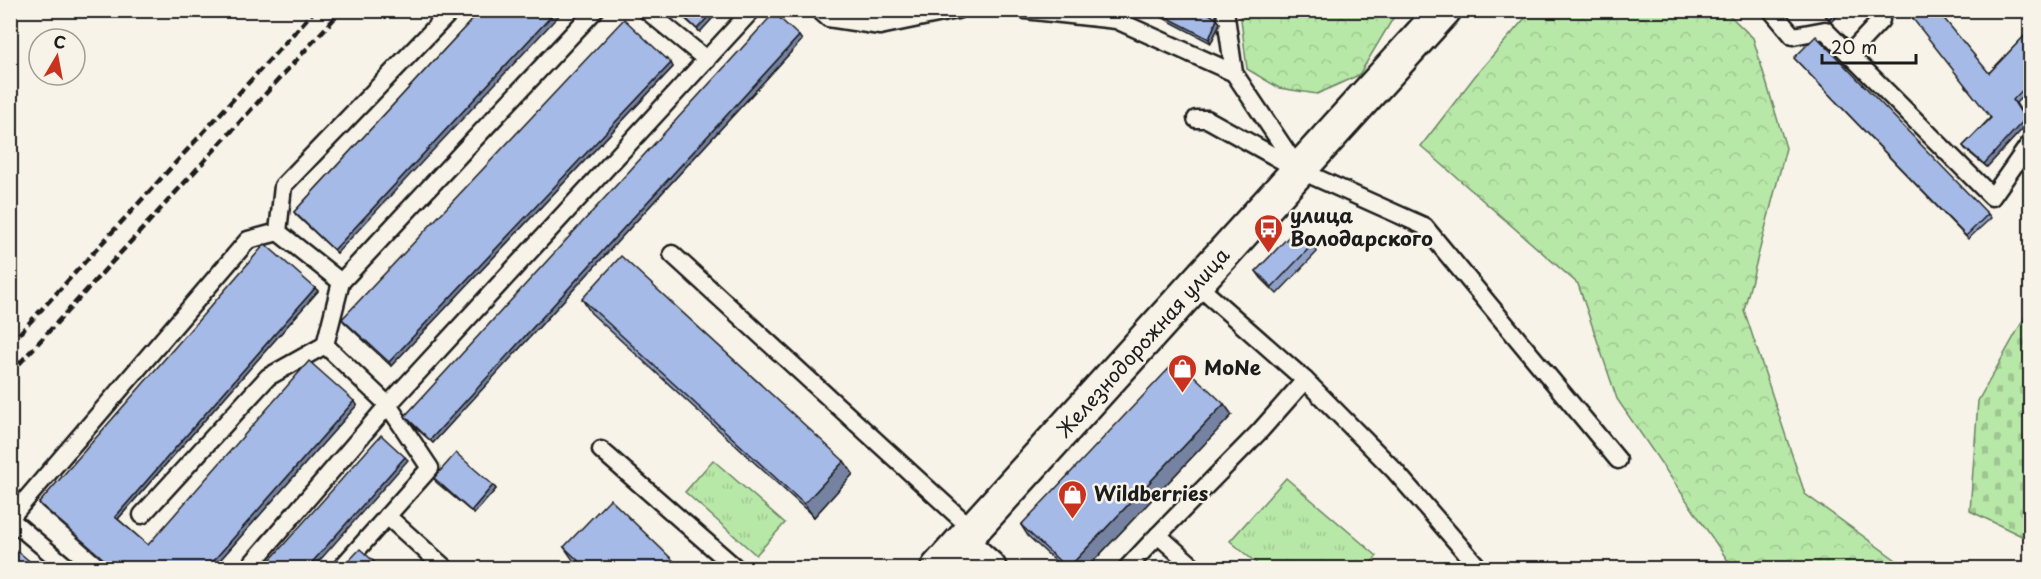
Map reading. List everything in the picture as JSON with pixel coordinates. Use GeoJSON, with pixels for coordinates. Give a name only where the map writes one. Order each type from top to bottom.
{"type":"FeatureCollection","features":[{"type":"Feature","properties":{"kind":"main road","name":"Железнодорожная улица"},"geometry":{"type":"LineString","coordinates":[[938,568],[1444,10]]}},
{"type":"Feature","properties":{"kind":"main road"},"geometry":{"type":"LineString","coordinates":[[967,537],[988,568]]}},
{"type":"Feature","properties":{"kind":"lane"},"geometry":{"type":"LineString","coordinates":[[278,232],[283,186],[452,10]]}},
{"type":"Feature","properties":{"kind":"lane"},"geometry":{"type":"LineString","coordinates":[[141,515],[268,377],[325,345],[341,282],[595,10]]}},
{"type":"Feature","properties":{"kind":"lane"},"geometry":{"type":"LineString","coordinates":[[646,10],[707,60]]}},
{"type":"Feature","properties":{"kind":"lane"},"geometry":{"type":"LineString","coordinates":[[248,568],[388,405],[753,10]]}},
{"type":"Feature","properties":{"kind":"lane"},"geometry":{"type":"LineString","coordinates":[[819,10],[828,18],[880,26],[957,10]]}},
{"type":"Feature","properties":{"kind":"lane"},"geometry":{"type":"LineString","coordinates":[[1025,10],[1116,20],[1234,73]]}},
{"type":"Feature","properties":{"kind":"lane"},"geometry":{"type":"LineString","coordinates":[[1225,10],[1234,73],[1299,170]]}},
{"type":"Feature","properties":{"kind":"lane"},"geometry":{"type":"LineString","coordinates":[[1771,10],[1793,36],[1825,30],[1992,197],[2031,143]]}},
{"type":"Feature","properties":{"kind":"lane"},"geometry":{"type":"LineString","coordinates":[[1849,54],[1881,20],[1874,10]]}},
{"type":"Feature","properties":{"kind":"lane"},"geometry":{"type":"LineString","coordinates":[[1196,119],[1207,119],[1299,170],[1424,226],[1618,460]]}},
{"type":"Feature","properties":{"kind":"lane"},"geometry":{"type":"LineString","coordinates":[[278,232],[341,282]]}},
{"type":"Feature","properties":{"kind":"lane"},"geometry":{"type":"LineString","coordinates":[[68,568],[10,519],[248,240],[278,232]]}},
{"type":"Feature","properties":{"kind":"lane"},"geometry":{"type":"LineString","coordinates":[[672,254],[967,537]]}},
{"type":"Feature","properties":{"kind":"lane"},"geometry":{"type":"LineString","coordinates":[[1196,284],[1305,380],[1394,470],[1479,568]]}},
{"type":"Feature","properties":{"kind":"lane"},"geometry":{"type":"LineString","coordinates":[[325,345],[388,405],[430,468],[341,568]]}},
{"type":"Feature","properties":{"kind":"lane"},"geometry":{"type":"LineString","coordinates":[[1127,568],[1305,380]]}},
{"type":"Feature","properties":{"kind":"lane"},"geometry":{"type":"LineString","coordinates":[[601,450],[736,568]]}},
{"type":"Feature","properties":{"kind":"lane"},"geometry":{"type":"LineString","coordinates":[[387,516],[446,568]]}},
{"type":"Feature","properties":{"kind":"lane"},"geometry":{"type":"LineString","coordinates":[[1158,535],[1195,568]]}},
{"type":"Feature","properties":{"kind":"green space"},"geometry":{"type":"Polygon","coordinates":[[[1392,10],[1395,15],[1359,75],[1317,94],[1279,88],[1247,69],[1240,11],[1392,10]]]}},
{"type":"Feature","properties":{"kind":"green space"},"geometry":{"type":"Polygon","coordinates":[[[1531,11],[1725,11],[1753,38],[1786,148],[1744,310],[1805,494],[1907,568],[1733,568],[1617,399],[1578,284],[1421,146],[1475,76],[1531,11]]]}},
{"type":"Feature","properties":{"kind":"green space"},"geometry":{"type":"Polygon","coordinates":[[[2030,308],[2030,540],[1970,511],[1978,401],[2030,308]]]}},
{"type":"Feature","properties":{"kind":"green space"},"geometry":{"type":"Polygon","coordinates":[[[713,460],[785,523],[756,555],[685,492],[713,460]]]}},
{"type":"Feature","properties":{"kind":"green space"},"geometry":{"type":"Polygon","coordinates":[[[1286,478],[1377,556],[1366,568],[1262,568],[1230,541],[1286,478]]]}},
{"type":"Feature","properties":{"kind":"building"},"geometry":{"type":"Polygon","coordinates":[[[481,10],[557,10],[334,250],[294,212],[481,10]]]}},
{"type":"Feature","properties":{"kind":"building"},"geometry":{"type":"Polygon","coordinates":[[[677,10],[714,10],[697,29],[677,10]]]}},
{"type":"Feature","properties":{"kind":"building"},"geometry":{"type":"Polygon","coordinates":[[[1153,10],[1203,10],[1217,19],[1209,39],[1153,10]]]}},
{"type":"Feature","properties":{"kind":"building"},"geometry":{"type":"Polygon","coordinates":[[[1821,10],[1837,10],[1829,19],[1821,10]]]}},
{"type":"Feature","properties":{"kind":"building"},"geometry":{"type":"Polygon","coordinates":[[[1906,10],[1937,10],[1989,73],[2031,29],[2031,81],[2013,100],[2025,119],[1984,164],[1963,146],[1991,118],[1906,10]]]}},
{"type":"Feature","properties":{"kind":"building"},"geometry":{"type":"Polygon","coordinates":[[[774,13],[799,36],[430,440],[405,416],[774,13]]]}},
{"type":"Feature","properties":{"kind":"building"},"geometry":{"type":"Polygon","coordinates":[[[624,19],[671,63],[389,362],[342,319],[624,19]]]}},
{"type":"Feature","properties":{"kind":"building"},"geometry":{"type":"Polygon","coordinates":[[[1816,36],[1988,214],[1966,236],[1794,58],[1816,36]]]}},
{"type":"Feature","properties":{"kind":"building"},"geometry":{"type":"Polygon","coordinates":[[[1295,230],[1312,245],[1272,287],[1256,271],[1295,230]]]}},
{"type":"Feature","properties":{"kind":"building"},"geometry":{"type":"Polygon","coordinates":[[[265,244],[315,288],[115,517],[148,545],[309,361],[354,401],[207,568],[114,568],[39,503],[265,244]]]}},
{"type":"Feature","properties":{"kind":"building"},"geometry":{"type":"Polygon","coordinates":[[[621,256],[844,461],[804,504],[582,299],[621,256]]]}},
{"type":"Feature","properties":{"kind":"building"},"geometry":{"type":"Polygon","coordinates":[[[1177,360],[1224,404],[1067,568],[1021,525],[1177,360]]]}},
{"type":"Feature","properties":{"kind":"building"},"geometry":{"type":"Polygon","coordinates":[[[381,435],[405,457],[307,568],[263,568],[381,435]]]}},
{"type":"Feature","properties":{"kind":"building"},"geometry":{"type":"Polygon","coordinates":[[[456,453],[493,485],[471,511],[434,478],[456,453]]]}},
{"type":"Feature","properties":{"kind":"building"},"geometry":{"type":"Polygon","coordinates":[[[610,499],[681,568],[586,568],[564,547],[610,499]]]}},
{"type":"Feature","properties":{"kind":"building"},"geometry":{"type":"Polygon","coordinates":[[[10,545],[38,568],[10,568],[10,545]]]}},
{"type":"Feature","properties":{"kind":"building"},"geometry":{"type":"Polygon","coordinates":[[[360,549],[381,568],[342,568],[360,549]]]}},
{"type":"Feature","properties":{"kind":"railway"},"geometry":{"type":"LineString","coordinates":[[10,344],[315,10]]}},
{"type":"Feature","properties":{"kind":"railway"},"geometry":{"type":"LineString","coordinates":[[10,374],[342,10]]}},
{"type":"Feature","properties":{"kind":"place","name":"улица Володарского"},"geometry":{"type":"Point","coordinates":[1269,254]}},
{"type":"Feature","properties":{"kind":"place","name":"MoNe"},"geometry":{"type":"Point","coordinates":[1183,394]}},
{"type":"Feature","properties":{"kind":"place","name":"Wildberries"},"geometry":{"type":"Point","coordinates":[1073,520]}}]}
